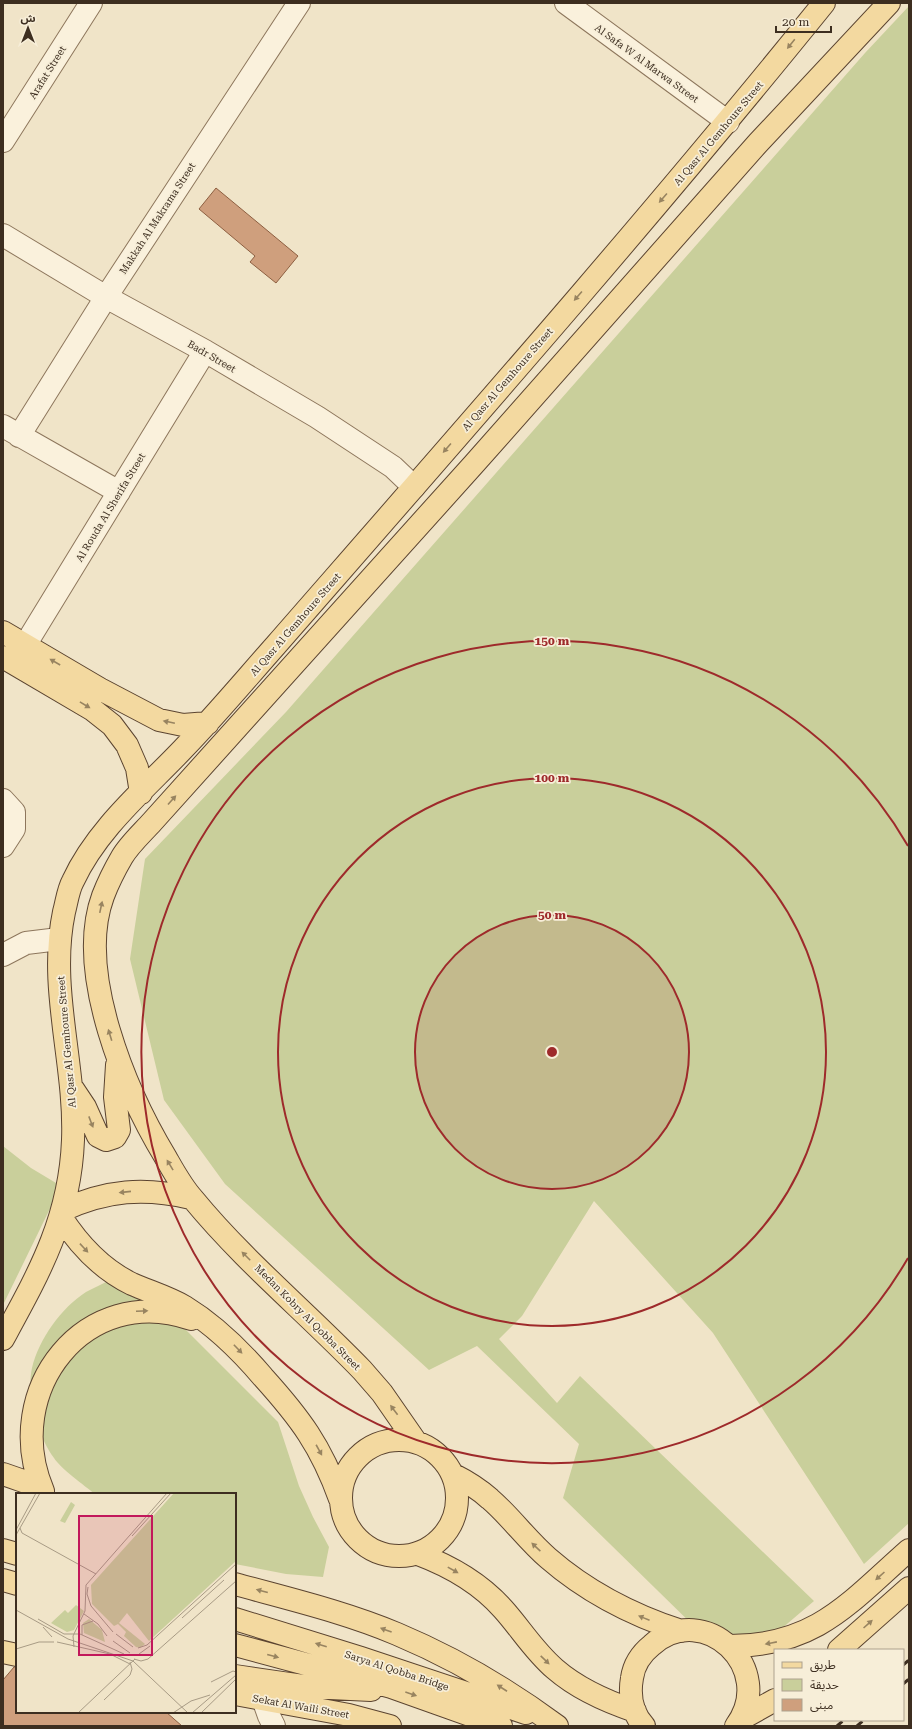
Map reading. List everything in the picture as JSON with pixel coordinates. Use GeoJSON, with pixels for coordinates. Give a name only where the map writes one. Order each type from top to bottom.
{"type":"FeatureCollection","features":[{"type":"Feature","properties":{"kind":"main road","name":"Al Qasr Al Gemhoure Street"},"geometry":{"type":"LineString","coordinates":[[3,1339],[41,1269],[62,1213],[71,1163],[73,1139],[72,1088],[61,1009],[59,939],[70,886],[86,855],[124,810],[208,723],[414,487],[728,122],[824,3]]}},
{"type":"Feature","properties":{"kind":"main road"},"geometry":{"type":"LineString","coordinates":[[192,1198],[173,1170],[143,1118],[129,1090],[118,1060],[102,1000],[97,970],[95,940],[103,896],[122,856],[474,464],[758,143],[889,3]]}},
{"type":"Feature","properties":{"kind":"main road"},"geometry":{"type":"LineString","coordinates":[[3,632],[100,689],[159,720],[183,725],[208,723]]}},
{"type":"Feature","properties":{"kind":"main road"},"geometry":{"type":"LineString","coordinates":[[6,660],[93,710],[112,725],[128,745],[137,768],[141,793]]}},
{"type":"Feature","properties":{"kind":"main road"},"geometry":{"type":"LineString","coordinates":[[72,1088],[85,1108],[98,1136],[106,1140],[114,1137],[117,1134],[119,1125],[115,1097],[118,1060]]}},
{"type":"Feature","properties":{"kind":"main road"},"geometry":{"type":"LineString","coordinates":[[192,1198],[170,1193],[148,1191],[126,1192],[104,1195],[83,1201],[62,1213],[76,1239],[99,1263],[133,1284],[168,1298],[184,1307],[213,1326],[247,1358],[304,1425],[325,1460],[340,1499]]}},
{"type":"Feature","properties":{"kind":"main road","name":"Medan Kobry Al Qobba Street"},"geometry":{"type":"LineString","coordinates":[[192,1198],[228,1238],[362,1370],[382,1393],[416,1442]]}},
{"type":"Feature","properties":{"kind":"main road"},"geometry":{"type":"LineString","coordinates":[[22,1383],[36,1361],[59,1339],[86,1324],[110,1315],[146,1311],[165,1312],[184,1316],[213,1326]]}},
{"type":"Feature","properties":{"kind":"main road"},"geometry":{"type":"LineString","coordinates":[[15,1408],[15,1434],[21,1459],[34,1481],[45,1492]]}},
{"type":"Feature","properties":{"kind":"main road"},"geometry":{"type":"LineString","coordinates":[[392,1440],[416,1442],[428,1447],[438,1454],[446,1463],[452,1474],[456,1485],[458,1498],[453,1521],[447,1532],[439,1541],[429,1549],[418,1554],[393,1557],[370,1549],[360,1542],[345,1522],[341,1511],[341,1487],[345,1475],[359,1455],[369,1448],[392,1440]]}},
{"type":"Feature","properties":{"kind":"main road"},"geometry":{"type":"LineString","coordinates":[[3,1474],[26,1482],[45,1492]]}},
{"type":"Feature","properties":{"kind":"main road"},"geometry":{"type":"LineString","coordinates":[[452,1474],[466,1481],[491,1500],[548,1558],[588,1589],[633,1613],[681,1631]]}},
{"type":"Feature","properties":{"kind":"main road"},"geometry":{"type":"LineString","coordinates":[[3,1550],[16,1554]]}},
{"type":"Feature","properties":{"kind":"main road"},"geometry":{"type":"LineString","coordinates":[[730,1646],[762,1645],[777,1642],[807,1631],[834,1615],[909,1550]]}},
{"type":"Feature","properties":{"kind":"main road"},"geometry":{"type":"LineString","coordinates":[[418,1554],[455,1570],[488,1594],[507,1614],[540,1655],[570,1681],[639,1718]]}},
{"type":"Feature","properties":{"kind":"main road"},"geometry":{"type":"LineString","coordinates":[[3,1580],[16,1584]]}},
{"type":"Feature","properties":{"kind":"main road"},"geometry":{"type":"LineString","coordinates":[[236,1584],[361,1620],[410,1639],[464,1665],[496,1684],[556,1726]]}},
{"type":"Feature","properties":{"kind":"main road"},"geometry":{"type":"LineString","coordinates":[[840,1649],[909,1588]]}},
{"type":"Feature","properties":{"kind":"main road","name":"Sarya Al Qobba Bridge"},"geometry":{"type":"LineString","coordinates":[[236,1619],[376,1662],[519,1710],[556,1726]]}},
{"type":"Feature","properties":{"kind":"main road"},"geometry":{"type":"LineString","coordinates":[[639,1718],[631,1698],[633,1672],[638,1660],[656,1641],[681,1631],[694,1631],[707,1633],[719,1638],[730,1646],[739,1656],[745,1668],[749,1694],[746,1706],[738,1722]]}},
{"type":"Feature","properties":{"kind":"main road"},"geometry":{"type":"LineString","coordinates":[[3,1643],[16,1641]]}},
{"type":"Feature","properties":{"kind":"main road","name":"Sarya Al Qobba Bridge"},"geometry":{"type":"LineString","coordinates":[[236,1645],[391,1687],[501,1726]]}},
{"type":"Feature","properties":{"kind":"main road"},"geometry":{"type":"LineString","coordinates":[[3,1652],[16,1655]]}},
{"type":"Feature","properties":{"kind":"main road"},"geometry":{"type":"LineString","coordinates":[[236,1676],[279,1684],[341,1690],[371,1690],[391,1687]]}},
{"type":"Feature","properties":{"kind":"main road","name":"Sekat Al Waili Street"},"geometry":{"type":"LineString","coordinates":[[236,1694],[349,1715],[390,1726]]}},
{"type":"Feature","properties":{"kind":"main road"},"geometry":{"type":"LineString","coordinates":[[738,1722],[774,1701]]}},
{"type":"Feature","properties":{"kind":"street","name":"Arafat Street"},"geometry":{"type":"LineString","coordinates":[[3,141],[91,3]]}},
{"type":"Feature","properties":{"kind":"street","name":"Makkah Al Makrama Street"},"geometry":{"type":"LineString","coordinates":[[11,431],[106,296],[299,3]]}},
{"type":"Feature","properties":{"kind":"street","name":"Al Safa W Al Marwa Street"},"geometry":{"type":"LineString","coordinates":[[566,3],[728,122]]}},
{"type":"Feature","properties":{"kind":"street","name":"Badr Street"},"geometry":{"type":"LineString","coordinates":[[3,235],[106,296],[206,351],[317,417],[370,450],[393,467],[414,487]]}},
{"type":"Feature","properties":{"kind":"street","name":"Al Rouda Al Sherifa Street"},"geometry":{"type":"LineString","coordinates":[[6,660],[26,645],[206,351]]}},
{"type":"Feature","properties":{"kind":"street"},"geometry":{"type":"LineString","coordinates":[[11,431],[119,492]]}},
{"type":"Feature","properties":{"kind":"street"},"geometry":{"type":"LineString","coordinates":[[3,800],[14,812],[14,829],[3,846]]}},
{"type":"Feature","properties":{"kind":"street"},"geometry":{"type":"LineString","coordinates":[[3,955],[26,943],[59,939]]}},
{"type":"Feature","properties":{"kind":"street"},"geometry":{"type":"LineString","coordinates":[[263,1700],[265,1708],[274,1726]]}},
{"type":"Feature","properties":{"kind":"green space"},"geometry":{"type":"Polygon","coordinates":[[[909,6],[909,1523],[864,1564],[713,1333],[594,1201],[522,1316],[499,1339],[557,1403],[580,1376],[814,1601],[760,1647],[703,1635],[563,1498],[579,1444],[477,1346],[429,1370],[225,1184],[164,1100],[130,959],[145,859],[286,712],[865,53],[909,6]]]}},
{"type":"Feature","properties":{"kind":"green space"},"geometry":{"type":"Polygon","coordinates":[[[3,1146],[31,1168],[61,1186],[3,1305],[3,1146]]]}},
{"type":"Feature","properties":{"kind":"green space"},"geometry":{"type":"Polygon","coordinates":[[[108,1281],[147,1291],[278,1422],[299,1486],[329,1547],[323,1577],[286,1574],[236,1564],[236,1493],[94,1493],[57,1462],[48,1449],[38,1427],[32,1403],[32,1368],[40,1346],[52,1325],[68,1307],[86,1292],[108,1281]]]}},
{"type":"Feature","properties":{"kind":"building"},"geometry":{"type":"Polygon","coordinates":[[[216,188],[298,256],[276,283],[250,262],[255,256],[199,209],[216,188]]]}},
{"type":"Feature","properties":{"kind":"building"},"geometry":{"type":"Polygon","coordinates":[[[14,1667],[16,1667],[16,1713],[167,1713],[182,1726],[3,1726],[3,1680],[14,1667]]]}},
{"type":"Feature","properties":{"kind":"railway"},"geometry":{"type":"LineString","coordinates":[[904,1664],[909,1660]]}},
{"type":"Feature","properties":{"kind":"railway"},"geometry":{"type":"LineString","coordinates":[[904,1683],[909,1679]]}},
{"type":"Feature","properties":{"kind":"railway"},"geometry":{"type":"LineString","coordinates":[[837,1726],[843,1721]]}},
{"type":"Feature","properties":{"kind":"railway"},"geometry":{"type":"LineString","coordinates":[[857,1726],[863,1721]]}}]}
